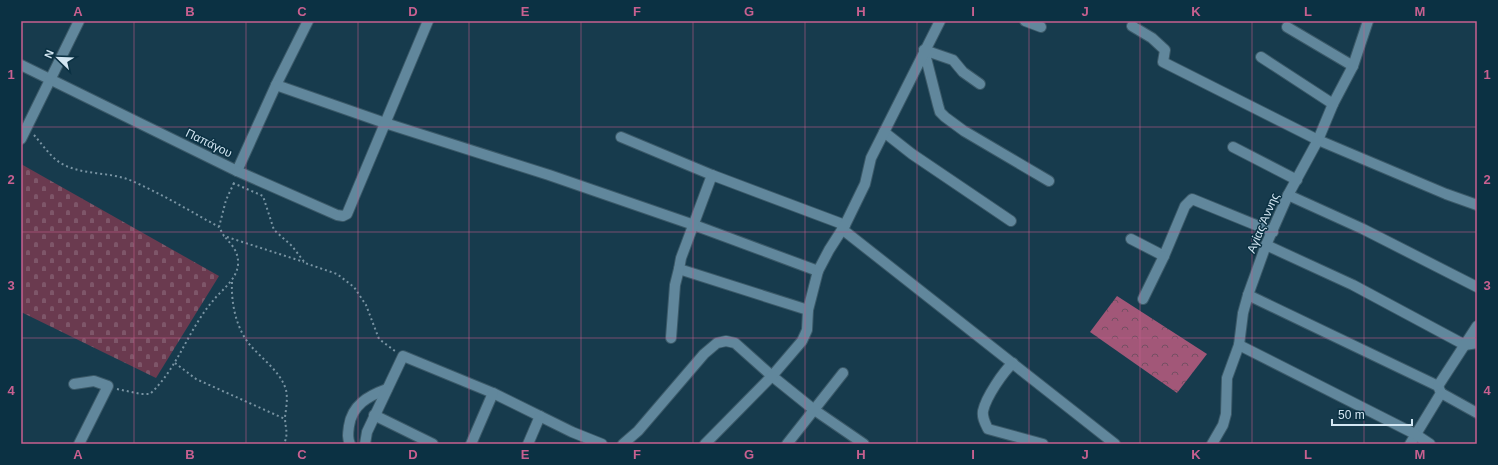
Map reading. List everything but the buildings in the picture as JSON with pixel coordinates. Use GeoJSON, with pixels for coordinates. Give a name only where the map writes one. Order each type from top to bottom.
{"type":"FeatureCollection","features":[{"type":"Feature","properties":{"kind":"street"},"geometry":{"type":"LineString","coordinates":[[21,139],[79,21]]}},
{"type":"Feature","properties":{"kind":"street","name":"Παπάγου"},"geometry":{"type":"LineString","coordinates":[[21,65],[237,171],[276,85],[308,21]]}},
{"type":"Feature","properties":{"kind":"street"},"geometry":{"type":"LineString","coordinates":[[237,171],[343,216],[348,214],[428,21]]}},
{"type":"Feature","properties":{"kind":"street"},"geometry":{"type":"LineString","coordinates":[[705,444],[772,376],[802,341],[807,330],[808,310],[818,271],[829,250],[844,227],[865,184],[872,158],[924,50],[940,21]]}},
{"type":"Feature","properties":{"kind":"street"},"geometry":{"type":"LineString","coordinates":[[1025,21],[1041,27]]}},
{"type":"Feature","properties":{"kind":"street","name":"Αγίας Άννης"},"geometry":{"type":"LineString","coordinates":[[1212,444],[1223,426],[1226,414],[1227,378],[1239,345],[1243,313],[1248,295],[1266,245],[1288,195],[1318,140],[1333,104],[1353,66],[1368,21]]}},
{"type":"Feature","properties":{"kind":"street"},"geometry":{"type":"LineString","coordinates":[[1132,26],[1152,38],[1165,50],[1163,62],[1318,140],[1446,194],[1477,205]]}},
{"type":"Feature","properties":{"kind":"street"},"geometry":{"type":"LineString","coordinates":[[1287,27],[1353,66]]}},
{"type":"Feature","properties":{"kind":"street"},"geometry":{"type":"LineString","coordinates":[[924,50],[953,60],[963,72],[980,84]]}},
{"type":"Feature","properties":{"kind":"street"},"geometry":{"type":"LineString","coordinates":[[924,50],[940,112],[964,131],[1049,181]]}},
{"type":"Feature","properties":{"kind":"street"},"geometry":{"type":"LineString","coordinates":[[1261,57],[1333,104]]}},
{"type":"Feature","properties":{"kind":"street"},"geometry":{"type":"LineString","coordinates":[[276,85],[385,124],[549,175],[694,225],[818,271]]}},
{"type":"Feature","properties":{"kind":"street"},"geometry":{"type":"LineString","coordinates":[[884,132],[912,154],[1011,221]]}},
{"type":"Feature","properties":{"kind":"street"},"geometry":{"type":"LineString","coordinates":[[621,137],[844,227],[1115,444]]}},
{"type":"Feature","properties":{"kind":"street"},"geometry":{"type":"LineString","coordinates":[[1233,147],[1297,180]]}},
{"type":"Feature","properties":{"kind":"street"},"geometry":{"type":"LineString","coordinates":[[671,338],[675,285],[679,269],[712,175]]}},
{"type":"Feature","properties":{"kind":"street"},"geometry":{"type":"LineString","coordinates":[[1288,195],[1416,255],[1477,287]]}},
{"type":"Feature","properties":{"kind":"street"},"geometry":{"type":"LineString","coordinates":[[1144,299],[1185,206],[1192,199],[1272,232]]}},
{"type":"Feature","properties":{"kind":"street"},"geometry":{"type":"LineString","coordinates":[[1131,239],[1164,256]]}},
{"type":"Feature","properties":{"kind":"street"},"geometry":{"type":"LineString","coordinates":[[1266,245],[1353,285],[1465,344],[1477,343]]}},
{"type":"Feature","properties":{"kind":"street"},"geometry":{"type":"LineString","coordinates":[[679,269],[808,310]]}},
{"type":"Feature","properties":{"kind":"street"},"geometry":{"type":"LineString","coordinates":[[1248,295],[1440,389],[1477,413]]}},
{"type":"Feature","properties":{"kind":"street"},"geometry":{"type":"LineString","coordinates":[[1410,444],[1465,344],[1477,326]]}},
{"type":"Feature","properties":{"kind":"street"},"geometry":{"type":"LineString","coordinates":[[623,444],[638,430],[704,354],[717,343],[726,341],[735,343],[772,376],[813,409],[864,444]]}},
{"type":"Feature","properties":{"kind":"street"},"geometry":{"type":"LineString","coordinates":[[1239,345],[1415,434],[1430,444]]}},
{"type":"Feature","properties":{"kind":"street"},"geometry":{"type":"LineString","coordinates":[[365,444],[367,432],[374,415],[403,356],[493,393],[572,432],[602,444]]}},
{"type":"Feature","properties":{"kind":"street"},"geometry":{"type":"LineString","coordinates":[[1014,363],[993,389],[983,411],[984,422],[988,429],[1043,444]]}},
{"type":"Feature","properties":{"kind":"street"},"geometry":{"type":"LineString","coordinates":[[787,444],[813,409],[843,373]]}},
{"type":"Feature","properties":{"kind":"street"},"geometry":{"type":"LineString","coordinates":[[74,384],[94,381],[108,386],[79,444]]}},
{"type":"Feature","properties":{"kind":"street"},"geometry":{"type":"LineString","coordinates":[[350,444],[347,437],[352,412],[370,396],[387,389]]}},
{"type":"Feature","properties":{"kind":"street"},"geometry":{"type":"LineString","coordinates":[[471,444],[493,393]]}},
{"type":"Feature","properties":{"kind":"street"},"geometry":{"type":"LineString","coordinates":[[374,415],[433,444]]}},
{"type":"Feature","properties":{"kind":"street"},"geometry":{"type":"LineString","coordinates":[[528,444],[540,416]]}},
{"type":"Feature","properties":{"kind":"path"},"geometry":{"type":"LineString","coordinates":[[28,127],[48,152],[60,162],[76,169],[106,173],[132,180],[219,227],[224,236],[236,250],[238,265],[232,282],[232,299],[243,335],[249,344],[279,377],[286,390],[285,418],[288,435],[284,444]]}},
{"type":"Feature","properties":{"kind":"path"},"geometry":{"type":"LineString","coordinates":[[219,227],[226,200],[237,171]]}},
{"type":"Feature","properties":{"kind":"path"},"geometry":{"type":"LineString","coordinates":[[233,183],[262,196],[274,230],[282,239],[292,246],[305,262]]}},
{"type":"Feature","properties":{"kind":"path"},"geometry":{"type":"LineString","coordinates":[[224,236],[305,262],[336,274],[354,287],[366,305],[379,339],[403,356]]}},
{"type":"Feature","properties":{"kind":"path"},"geometry":{"type":"LineString","coordinates":[[108,386],[141,394],[150,394],[170,370],[211,302],[232,282]]}},
{"type":"Feature","properties":{"kind":"path"},"geometry":{"type":"LineString","coordinates":[[174,362],[196,379],[285,418]]}},
{"type":"Feature","properties":{"kind":"green space"},"geometry":{"type":"Polygon","coordinates":[[[21,164],[219,276],[156,378],[21,312],[21,164]]]}},
{"type":"Feature","properties":{"kind":"green space"},"geometry":{"type":"Polygon","coordinates":[[[1117,296],[1207,354],[1177,393],[1090,332],[1117,296]]]}}]}
